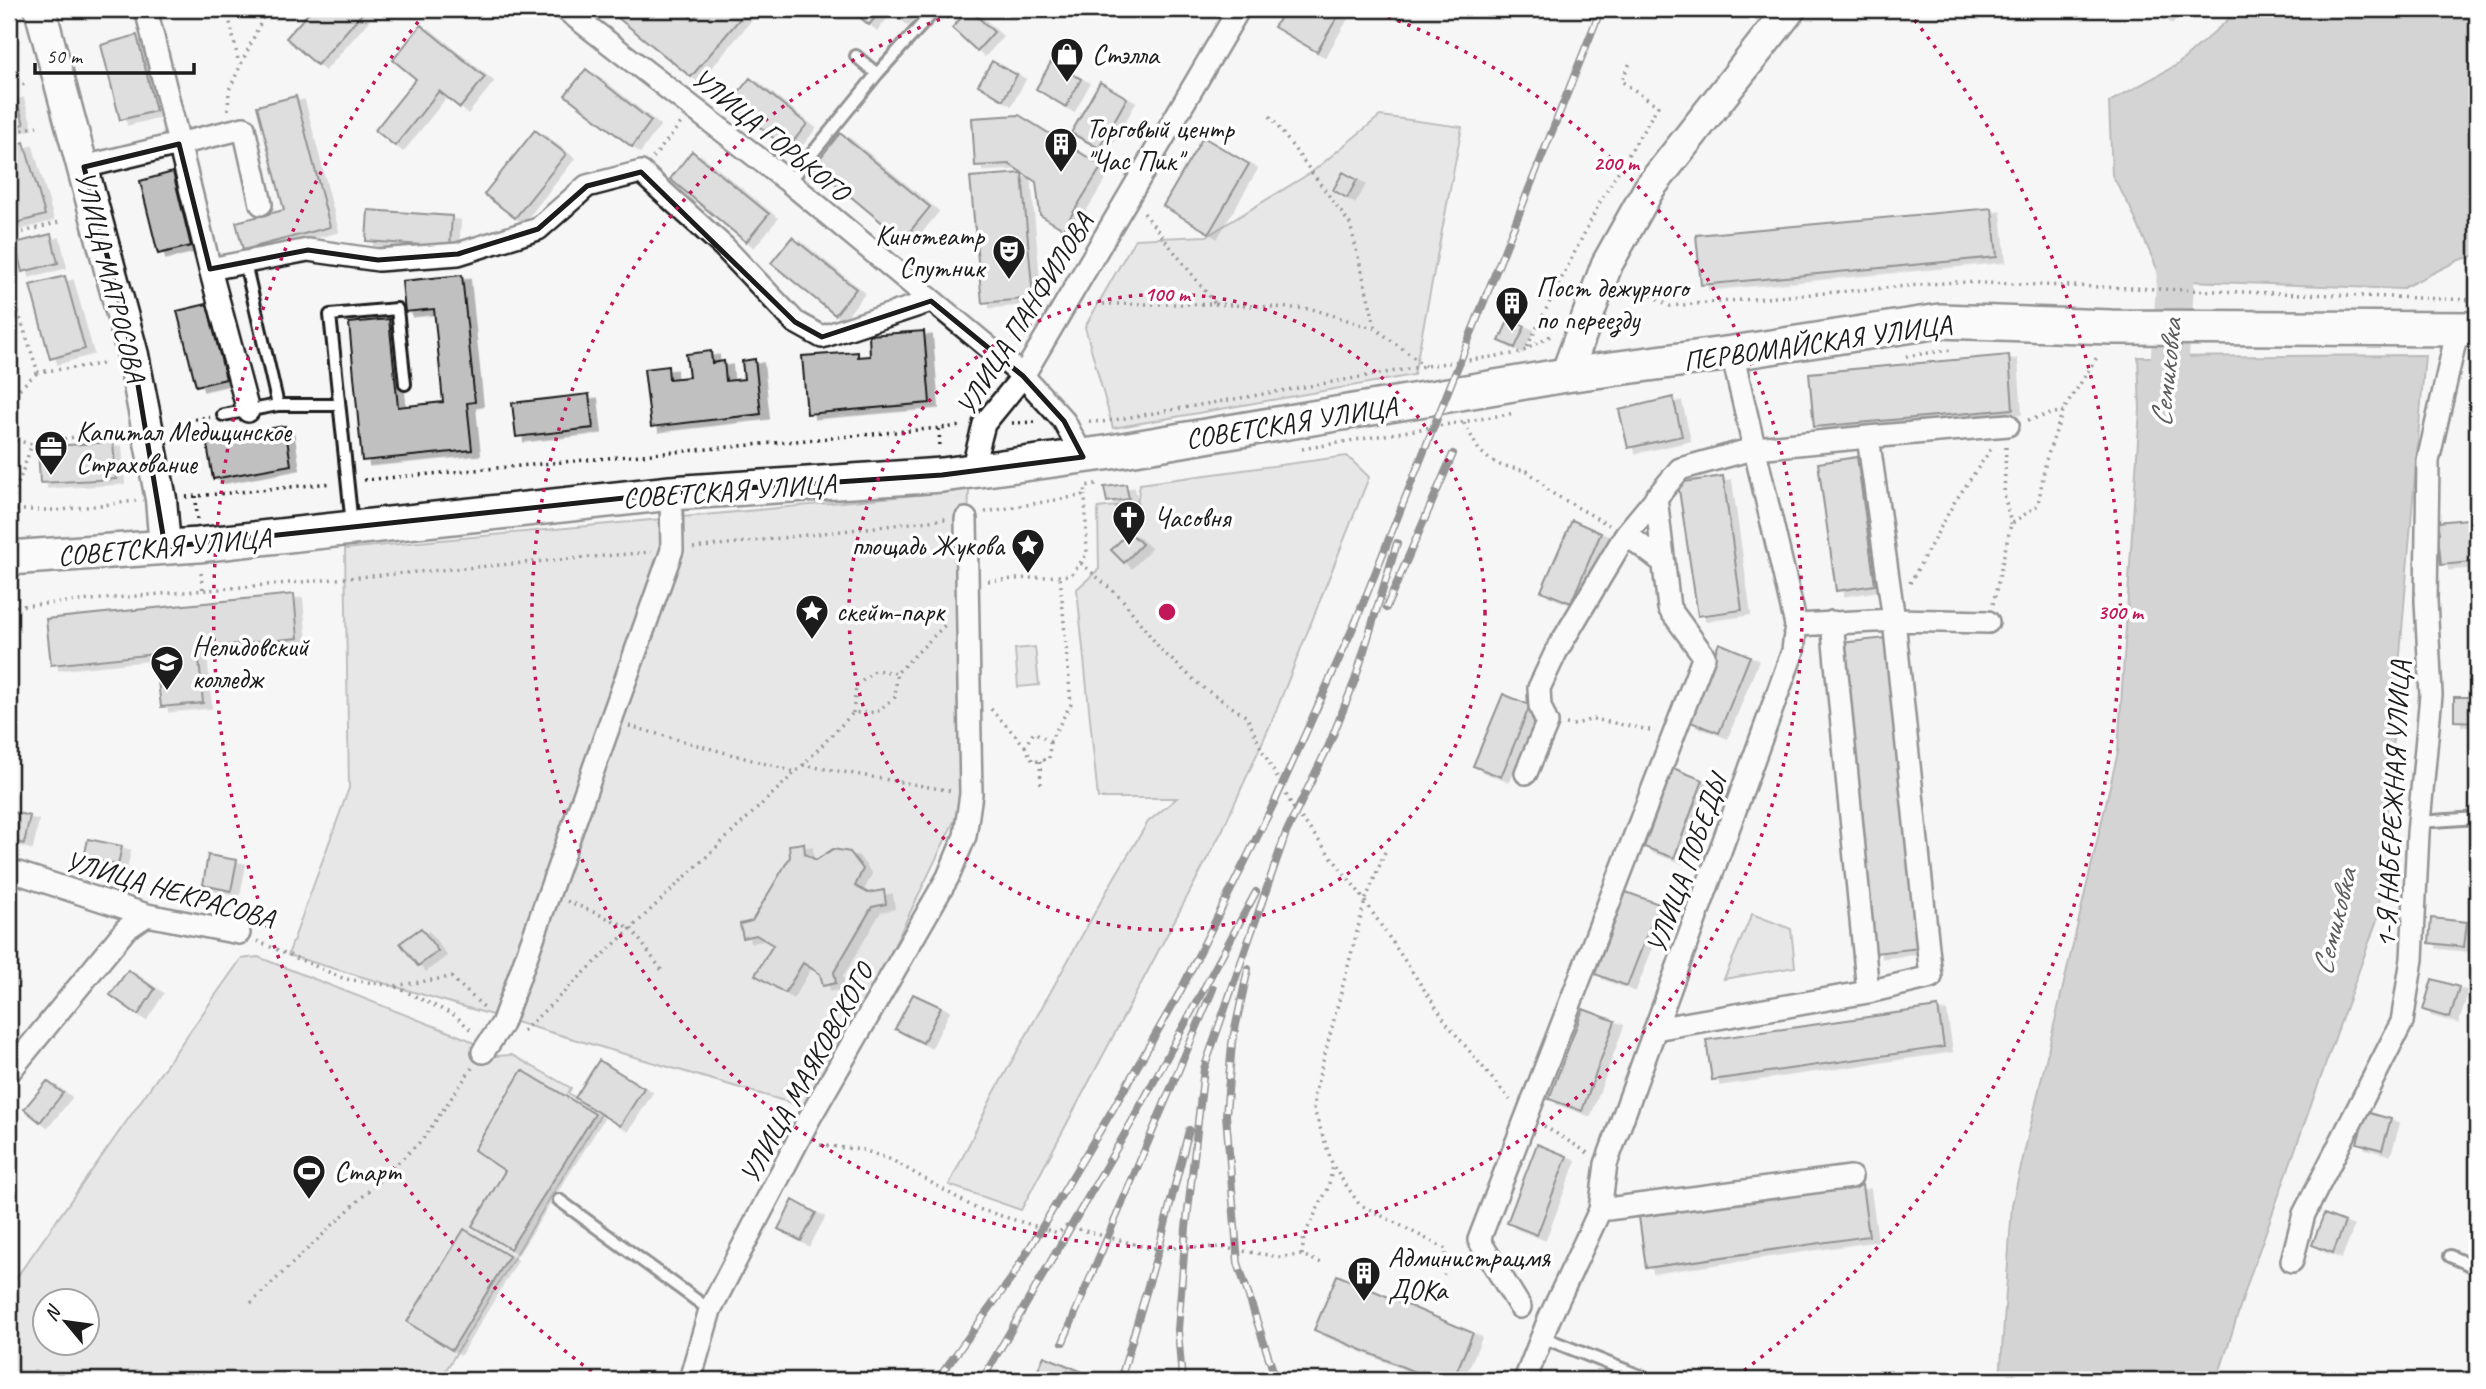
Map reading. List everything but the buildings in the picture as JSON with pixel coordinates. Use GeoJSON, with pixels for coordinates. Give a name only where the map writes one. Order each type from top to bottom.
{"type":"FeatureCollection","features":[{"type":"Feature","properties":{"kind":"main road","name":"УЛИЦА МАТРОСОВА"},"geometry":{"type":"LineString","coordinates":[[40,9],[133,355],[161,499],[165,547]]}},
{"type":"Feature","properties":{"kind":"main road"},"geometry":{"type":"LineString","coordinates":[[1566,374],[1607,264],[1650,187],[1790,9]]}},
{"type":"Feature","properties":{"kind":"main road","name":"ПЕРВОМАЙСКАЯ УЛИЦА"},"geometry":{"type":"LineString","coordinates":[[1445,397],[1566,374],[1732,353],[1940,321],[2108,335],[2234,327],[2468,329]]}},
{"type":"Feature","properties":{"kind":"main road","name":"СОВЕТСКАЯ УЛИЦА"},"geometry":{"type":"LineString","coordinates":[[9,558],[165,547],[671,492],[942,475],[1083,457],[1445,397]]}},
{"type":"Feature","properties":{"kind":"street"},"geometry":{"type":"LineString","coordinates":[[146,9],[248,411]]}},
{"type":"Feature","properties":{"kind":"street","name":"УЛИЦА ГОРЬКОГО"},"geometry":{"type":"LineString","coordinates":[[565,9],[789,182],[1023,376],[1064,421],[1083,457]]}},
{"type":"Feature","properties":{"kind":"street","name":"УЛИЦА ПАНФИЛОВА"},"geometry":{"type":"LineString","coordinates":[[972,470],[984,424],[1023,376],[1239,9]]}},
{"type":"Feature","properties":{"kind":"street"},"geometry":{"type":"LineString","coordinates":[[84,167],[244,128],[261,204]]}},
{"type":"Feature","properties":{"kind":"street"},"geometry":{"type":"LineString","coordinates":[[210,269],[308,250],[378,260],[458,254],[538,229],[587,186],[641,172],[724,247],[795,322],[822,337],[931,301]]}},
{"type":"Feature","properties":{"kind":"street","name":"1-Я НАБЕРЕЖНАЯ УЛИЦА"},"geometry":{"type":"LineString","coordinates":[[2292,1261],[2304,1214],[2402,1022],[2412,960],[2419,822],[2431,695],[2426,601],[2427,461],[2468,329]]}},
{"type":"Feature","properties":{"kind":"street","name":"УЛИЦА ПОБЕДЫ"},"geometry":{"type":"LineString","coordinates":[[1525,1380],[1600,1210],[1606,1164],[1793,650],[1796,625],[1732,353]]}},
{"type":"Feature","properties":{"kind":"street"},"geometry":{"type":"LineString","coordinates":[[1526,773],[1547,723],[1540,706],[1539,688],[1556,652],[1626,534],[1680,469],[1756,448],[2008,425]]}},
{"type":"Feature","properties":{"kind":"street"},"geometry":{"type":"LineString","coordinates":[[1655,1030],[1868,992],[1931,977],[1894,620],[1868,437]]}},
{"type":"Feature","properties":{"kind":"street"},"geometry":{"type":"LineString","coordinates":[[485,1049],[502,1024],[672,550],[671,492]]}},
{"type":"Feature","properties":{"kind":"street"},"geometry":{"type":"LineString","coordinates":[[1520,1307],[1479,1240],[1704,656],[1669,608],[1656,497]]}},
{"type":"Feature","properties":{"kind":"street","name":"УЛИЦА МАЯКОВСКОГО"},"geometry":{"type":"LineString","coordinates":[[690,1380],[710,1310],[797,1142],[948,877],[965,836],[971,794],[966,517]]}},
{"type":"Feature","properties":{"kind":"street"},"geometry":{"type":"LineString","coordinates":[[1626,534],[1664,563]]}},
{"type":"Feature","properties":{"kind":"street"},"geometry":{"type":"LineString","coordinates":[[1796,625],[1894,620],[1988,622]]}},
{"type":"Feature","properties":{"kind":"street"},"geometry":{"type":"LineString","coordinates":[[1832,622],[1868,992]]}},
{"type":"Feature","properties":{"kind":"street","name":"УЛИЦА НЕКРАСОВА"},"geometry":{"type":"LineString","coordinates":[[9,870],[148,915],[239,933]]}},
{"type":"Feature","properties":{"kind":"street"},"geometry":{"type":"LineString","coordinates":[[9,1072],[126,929],[148,915]]}},
{"type":"Feature","properties":{"kind":"street"},"geometry":{"type":"LineString","coordinates":[[1600,1210],[1851,1178]]}},
{"type":"Feature","properties":{"kind":"lane"},"geometry":{"type":"LineString","coordinates":[[789,182],[877,74],[936,9]]}},
{"type":"Feature","properties":{"kind":"lane"},"geometry":{"type":"LineString","coordinates":[[856,56],[877,74]]}},
{"type":"Feature","properties":{"kind":"lane"},"geometry":{"type":"LineString","coordinates":[[245,262],[278,405]]}},
{"type":"Feature","properties":{"kind":"lane"},"geometry":{"type":"LineString","coordinates":[[352,528],[330,315],[397,309],[405,384]]}},
{"type":"Feature","properties":{"kind":"lane"},"geometry":{"type":"LineString","coordinates":[[223,415],[278,405],[339,405]]}},
{"type":"Feature","properties":{"kind":"lane"},"geometry":{"type":"LineString","coordinates":[[2419,822],[2477,818]]}},
{"type":"Feature","properties":{"kind":"lane"},"geometry":{"type":"LineString","coordinates":[[559,1200],[710,1310]]}},
{"type":"Feature","properties":{"kind":"lane"},"geometry":{"type":"LineString","coordinates":[[2450,1256],[2477,1268]]}},
{"type":"Feature","properties":{"kind":"lane"},"geometry":{"type":"LineString","coordinates":[[1542,1337],[1650,1380]]}},
{"type":"Feature","properties":{"kind":"path"},"geometry":{"type":"LineString","coordinates":[[227,9],[240,66]]}},
{"type":"Feature","properties":{"kind":"path"},"geometry":{"type":"LineString","coordinates":[[228,132],[229,90],[267,9]]}},
{"type":"Feature","properties":{"kind":"path"},"geometry":{"type":"LineString","coordinates":[[1527,349],[1600,202],[1658,106],[1621,81],[1631,61]]}},
{"type":"Feature","properties":{"kind":"path"},"geometry":{"type":"LineString","coordinates":[[9,89],[25,84]]}},
{"type":"Feature","properties":{"kind":"path"},"geometry":{"type":"LineString","coordinates":[[641,172],[694,108]]}},
{"type":"Feature","properties":{"kind":"path"},"geometry":{"type":"LineString","coordinates":[[1270,116],[1350,225],[1376,330]]}},
{"type":"Feature","properties":{"kind":"path"},"geometry":{"type":"LineString","coordinates":[[9,134],[37,126]]}},
{"type":"Feature","properties":{"kind":"path"},"geometry":{"type":"LineString","coordinates":[[1130,195],[1216,305]]}},
{"type":"Feature","properties":{"kind":"path"},"geometry":{"type":"LineString","coordinates":[[9,236],[63,221]]}},
{"type":"Feature","properties":{"kind":"path"},"geometry":{"type":"LineString","coordinates":[[1623,289],[1638,288],[1670,306],[1955,282],[2477,300]]}},
{"type":"Feature","properties":{"kind":"path"},"geometry":{"type":"LineString","coordinates":[[9,285],[38,372]]}},
{"type":"Feature","properties":{"kind":"path"},"geometry":{"type":"LineString","coordinates":[[1066,304],[1312,309],[1376,330],[1425,366]]}},
{"type":"Feature","properties":{"kind":"path"},"geometry":{"type":"LineString","coordinates":[[32,444],[9,510],[60,510],[984,424],[1101,422],[1425,366],[1520,353],[1588,315]]}},
{"type":"Feature","properties":{"kind":"path"},"geometry":{"type":"LineString","coordinates":[[2011,524],[2038,505],[2046,460],[2063,411],[2108,335]]}},
{"type":"Feature","properties":{"kind":"path"},"geometry":{"type":"LineString","coordinates":[[1901,356],[1956,349]]}},
{"type":"Feature","properties":{"kind":"path"},"geometry":{"type":"LineString","coordinates":[[9,398],[38,372],[102,364]]}},
{"type":"Feature","properties":{"kind":"path"},"geometry":{"type":"LineString","coordinates":[[1894,620],[1912,579],[1954,503],[2008,425],[2063,411]]}},
{"type":"Feature","properties":{"kind":"path"},"geometry":{"type":"LineString","coordinates":[[1298,450],[1518,413]]}},
{"type":"Feature","properties":{"kind":"path"},"geometry":{"type":"LineString","coordinates":[[188,420],[223,415]]}},
{"type":"Feature","properties":{"kind":"path"},"geometry":{"type":"LineString","coordinates":[[1464,423],[1479,450],[1489,459],[1500,465],[1527,471],[1550,492],[1626,534]]}},
{"type":"Feature","properties":{"kind":"path"},"geometry":{"type":"LineString","coordinates":[[1988,622],[2011,524],[2004,494],[2008,425]]}},
{"type":"Feature","properties":{"kind":"path"},"geometry":{"type":"LineString","coordinates":[[9,439],[32,444],[118,430]]}},
{"type":"Feature","properties":{"kind":"path"},"geometry":{"type":"LineString","coordinates":[[853,713],[877,712],[895,697],[897,673],[966,594],[1071,575],[1087,554],[1086,486],[1108,481]]}},
{"type":"Feature","properties":{"kind":"path"},"geometry":{"type":"LineString","coordinates":[[9,607],[672,550],[966,517],[1085,495]]}},
{"type":"Feature","properties":{"kind":"path"},"geometry":{"type":"LineString","coordinates":[[1081,563],[1122,599],[1161,650],[1202,687],[1247,717],[1294,809],[1365,901],[1448,1025],[1508,1099],[1606,1164]]}},
{"type":"Feature","properties":{"kind":"path"},"geometry":{"type":"LineString","coordinates":[[990,697],[991,710],[1025,746],[1033,762],[1049,759],[1050,741],[1070,704],[1059,576]]}},
{"type":"Feature","properties":{"kind":"path"},"geometry":{"type":"LineString","coordinates":[[502,1024],[523,1031],[803,765],[853,713],[856,686],[876,670],[897,673]]}},
{"type":"Feature","properties":{"kind":"path"},"geometry":{"type":"LineString","coordinates":[[1547,723],[1573,725],[1593,719],[1674,734]]}},
{"type":"Feature","properties":{"kind":"path"},"geometry":{"type":"LineString","coordinates":[[611,722],[795,772]]}},
{"type":"Feature","properties":{"kind":"path"},"geometry":{"type":"LineString","coordinates":[[1025,746],[1034,732],[1050,741]]}},
{"type":"Feature","properties":{"kind":"path"},"geometry":{"type":"LineString","coordinates":[[1040,761],[1041,787]]}},
{"type":"Feature","properties":{"kind":"path"},"geometry":{"type":"LineString","coordinates":[[803,765],[971,794]]}},
{"type":"Feature","properties":{"kind":"path"},"geometry":{"type":"LineString","coordinates":[[1385,852],[1365,901],[1315,1092],[1314,1110],[1333,1166],[1359,1204],[1446,1249],[1444,1275]]}},
{"type":"Feature","properties":{"kind":"path"},"geometry":{"type":"LineString","coordinates":[[549,894],[631,928],[663,972]]}},
{"type":"Feature","properties":{"kind":"path","name":"УЛИЦА НЕКРАСОВА"},"geometry":{"type":"LineString","coordinates":[[239,933],[345,979],[394,986],[452,977],[502,1024]]}},
{"type":"Feature","properties":{"kind":"path"},"geometry":{"type":"LineString","coordinates":[[251,1303],[423,1139],[485,1049],[456,1016],[394,986]]}},
{"type":"Feature","properties":{"kind":"path"},"geometry":{"type":"LineString","coordinates":[[797,1142],[863,1150],[892,1160],[975,1208],[1058,1233],[1066,1226],[1149,1248],[1218,1247],[1280,1257],[1302,1255],[1324,1264]]}},
{"type":"Feature","properties":{"kind":"path"},"geometry":{"type":"LineString","coordinates":[[1302,1255],[1304,1236],[1328,1188],[1333,1166]]}},
{"type":"Feature","properties":{"kind":"highlighted area"},"geometry":{"type":"Polygon","coordinates":[[[179,144],[210,269],[308,250],[378,260],[458,254],[538,229],[587,186],[641,172],[795,322],[822,337],[931,301],[1023,376],[1064,421],[1083,457],[942,475],[671,493],[165,547],[133,355],[84,167],[179,144]]]}},
{"type":"Feature","properties":{"kind":"shaded area"},"geometry":{"type":"Polygon","coordinates":[[[1380,116],[1462,127],[1414,375],[1113,428],[1085,327],[1135,239],[1207,236],[1312,172],[1380,116]]]}},
{"type":"Feature","properties":{"kind":"shaded area"},"geometry":{"type":"Polygon","coordinates":[[[1347,456],[1369,477],[1272,721],[1222,831],[1021,1210],[949,1185],[993,1095],[1114,878],[1148,822],[1177,798],[1098,798],[1077,589],[1099,569],[1098,508],[1137,504],[1140,484],[1347,456]]]}},
{"type":"Feature","properties":{"kind":"shaded area"},"geometry":{"type":"Polygon","coordinates":[[[969,490],[959,811],[815,1110],[288,955],[349,788],[345,549],[969,490]]]}},
{"type":"Feature","properties":{"kind":"shaded area"},"geometry":{"type":"Polygon","coordinates":[[[1035,647],[1039,685],[1018,687],[1015,649],[1035,647]]]}},
{"type":"Feature","properties":{"kind":"shaded area"},"geometry":{"type":"Polygon","coordinates":[[[1752,914],[1791,929],[1795,967],[1724,979],[1752,914]]]}},
{"type":"Feature","properties":{"kind":"shaded area","name":"Старт"},"geometry":{"type":"Polygon","coordinates":[[[258,957],[467,1039],[496,1056],[512,1055],[571,1088],[568,1093],[601,1114],[440,1380],[9,1380],[9,1288],[241,959],[258,957]]]}},
{"type":"Feature","properties":{"kind":"water"},"geometry":{"type":"Polygon","coordinates":[[[2240,9],[2477,9],[2477,255],[2459,260],[2401,289],[2162,280],[2130,207],[2112,175],[2109,102],[2177,65],[2240,9]]]}},
{"type":"Feature","properties":{"kind":"water"},"geometry":{"type":"Polygon","coordinates":[[[2425,355],[2378,917],[2250,1276],[2217,1380],[2000,1380],[2012,1205],[2118,752],[2140,409],[2138,357],[2425,355]]]}},
{"type":"Feature","properties":{"kind":"waterway","name":"Семиковка"},"geometry":{"type":"LineString","coordinates":[[2166,410],[2178,245],[2187,232]]}},
{"type":"Feature","properties":{"kind":"railway"},"geometry":{"type":"LineString","coordinates":[[937,1380],[1011,1279],[1110,1114],[1180,992],[1276,799],[1356,621],[1601,9]]}},
{"type":"Feature","properties":{"kind":"railway"},"geometry":{"type":"LineString","coordinates":[[1386,608],[1453,454]]}},
{"type":"Feature","properties":{"kind":"railway"},"geometry":{"type":"LineString","coordinates":[[1182,1380],[1178,1330],[1186,1228],[1204,1069],[1286,833],[1329,745],[1355,680],[1397,543]]}},
{"type":"Feature","properties":{"kind":"railway"},"geometry":{"type":"LineString","coordinates":[[982,1380],[1134,1118],[1256,892]]}},
{"type":"Feature","properties":{"kind":"railway"},"geometry":{"type":"LineString","coordinates":[[1248,969],[1232,1043],[1226,1115],[1238,1263],[1276,1380]]}},
{"type":"Feature","properties":{"kind":"railway"},"geometry":{"type":"LineString","coordinates":[[1063,1342],[1213,989]]}},
{"type":"Feature","properties":{"kind":"railway"},"geometry":{"type":"LineString","coordinates":[[1123,1371],[1159,1248],[1189,1130]]}},
{"type":"Feature","properties":{"kind":"place","name":"Стэлла"},"geometry":{"type":"Point","coordinates":[1067,84]}},
{"type":"Feature","properties":{"kind":"place","name":"Торговый центр \"Час Пик\""},"geometry":{"type":"Point","coordinates":[1061,174]}},
{"type":"Feature","properties":{"kind":"place","name":"Кинотеатр Спутник"},"geometry":{"type":"Point","coordinates":[1009,281]}},
{"type":"Feature","properties":{"kind":"place","name":"Пост дежурного по переезду"},"geometry":{"type":"Point","coordinates":[1512,333]}},
{"type":"Feature","properties":{"kind":"place","name":"Капитал Медицинское Страхование"},"geometry":{"type":"Point","coordinates":[51,477]}},
{"type":"Feature","properties":{"kind":"place","name":"Часовня"},"geometry":{"type":"Point","coordinates":[1129,547]}},
{"type":"Feature","properties":{"kind":"place","name":"площадь Жукова"},"geometry":{"type":"Point","coordinates":[1028,575]}},
{"type":"Feature","properties":{"kind":"place","name":"скейт-парк"},"geometry":{"type":"Point","coordinates":[812,641]}},
{"type":"Feature","properties":{"kind":"place","name":"Нелидовский колледж"},"geometry":{"type":"Point","coordinates":[167,692]}},
{"type":"Feature","properties":{"kind":"place","name":"Старт"},"geometry":{"type":"Point","coordinates":[309,1201]}},
{"type":"Feature","properties":{"kind":"place","name":"Администрацмя ДОКа"},"geometry":{"type":"Point","coordinates":[1364,1303]}}]}
